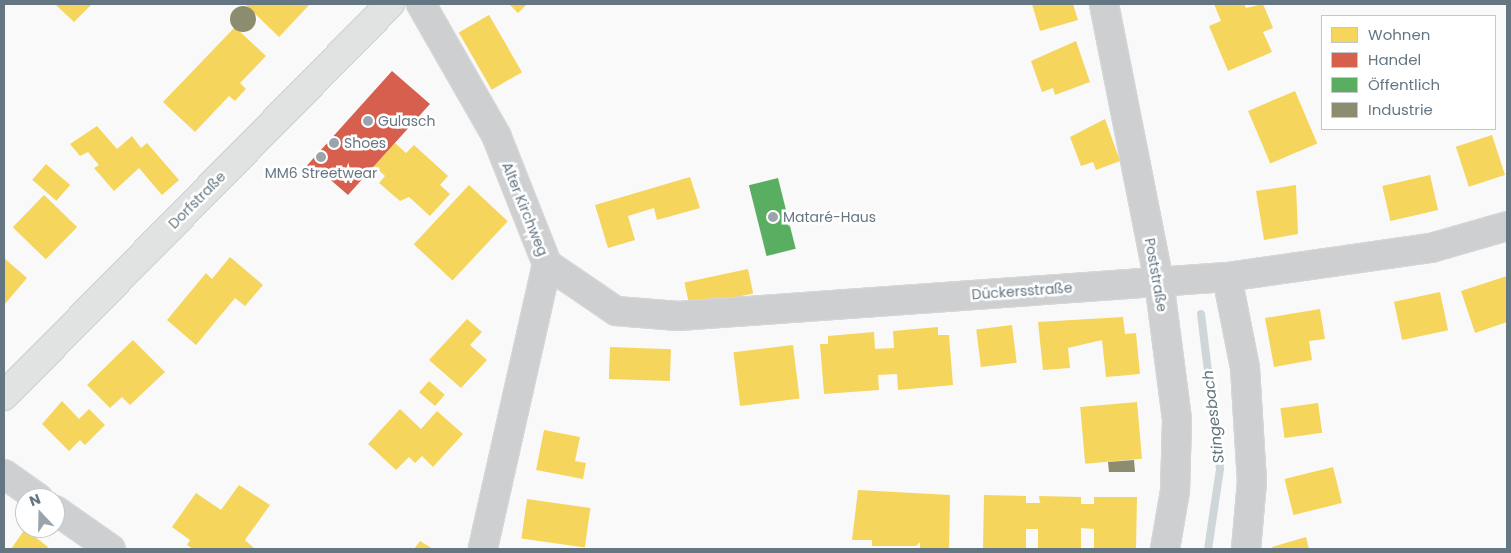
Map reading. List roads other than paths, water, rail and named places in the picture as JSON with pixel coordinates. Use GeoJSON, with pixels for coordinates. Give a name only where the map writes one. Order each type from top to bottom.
{"type":"FeatureCollection","features":[{"type":"Feature","properties":{"kind":"main road","name":"Dorfstraße"},"geometry":{"type":"LineString","coordinates":[[4,396],[390,4]]}},
{"type":"Feature","properties":{"kind":"street","name":"Alter Kirchweg"},"geometry":{"type":"LineString","coordinates":[[420,4],[496,135],[547,264],[483,549]]}},
{"type":"Feature","properties":{"kind":"street","name":"Poststraße"},"geometry":{"type":"LineString","coordinates":[[1104,4],[1159,281],[1178,453],[1165,549]]}},
{"type":"Feature","properties":{"kind":"street","name":"Dückersstraße"},"geometry":{"type":"LineString","coordinates":[[547,264],[616,311],[678,316],[1227,276],[1431,248],[1507,226]]}},
{"type":"Feature","properties":{"kind":"street"},"geometry":{"type":"LineString","coordinates":[[1227,276],[1246,368],[1252,481],[1246,549]]}},
{"type":"Feature","properties":{"kind":"street"},"geometry":{"type":"LineString","coordinates":[[4,474],[24,488]]}},
{"type":"Feature","properties":{"kind":"street"},"geometry":{"type":"LineString","coordinates":[[65,517],[111,549]]}},
{"type":"Feature","properties":{"kind":"waterway","name":"Stingesbach"},"geometry":{"type":"LineString","coordinates":[[1201,314],[1220,469],[1208,549]]}},
{"type":"Feature","properties":{"kind":"place","name":"Gulasch"},"geometry":{"type":"Point","coordinates":[368,121]}},
{"type":"Feature","properties":{"kind":"place","name":"Shoes"},"geometry":{"type":"Point","coordinates":[334,143]}},
{"type":"Feature","properties":{"kind":"place","name":"MM6 Streetwear"},"geometry":{"type":"Point","coordinates":[321,157]}},
{"type":"Feature","properties":{"kind":"place","name":"Mataré-Haus"},"geometry":{"type":"Point","coordinates":[773,217]}}]}
